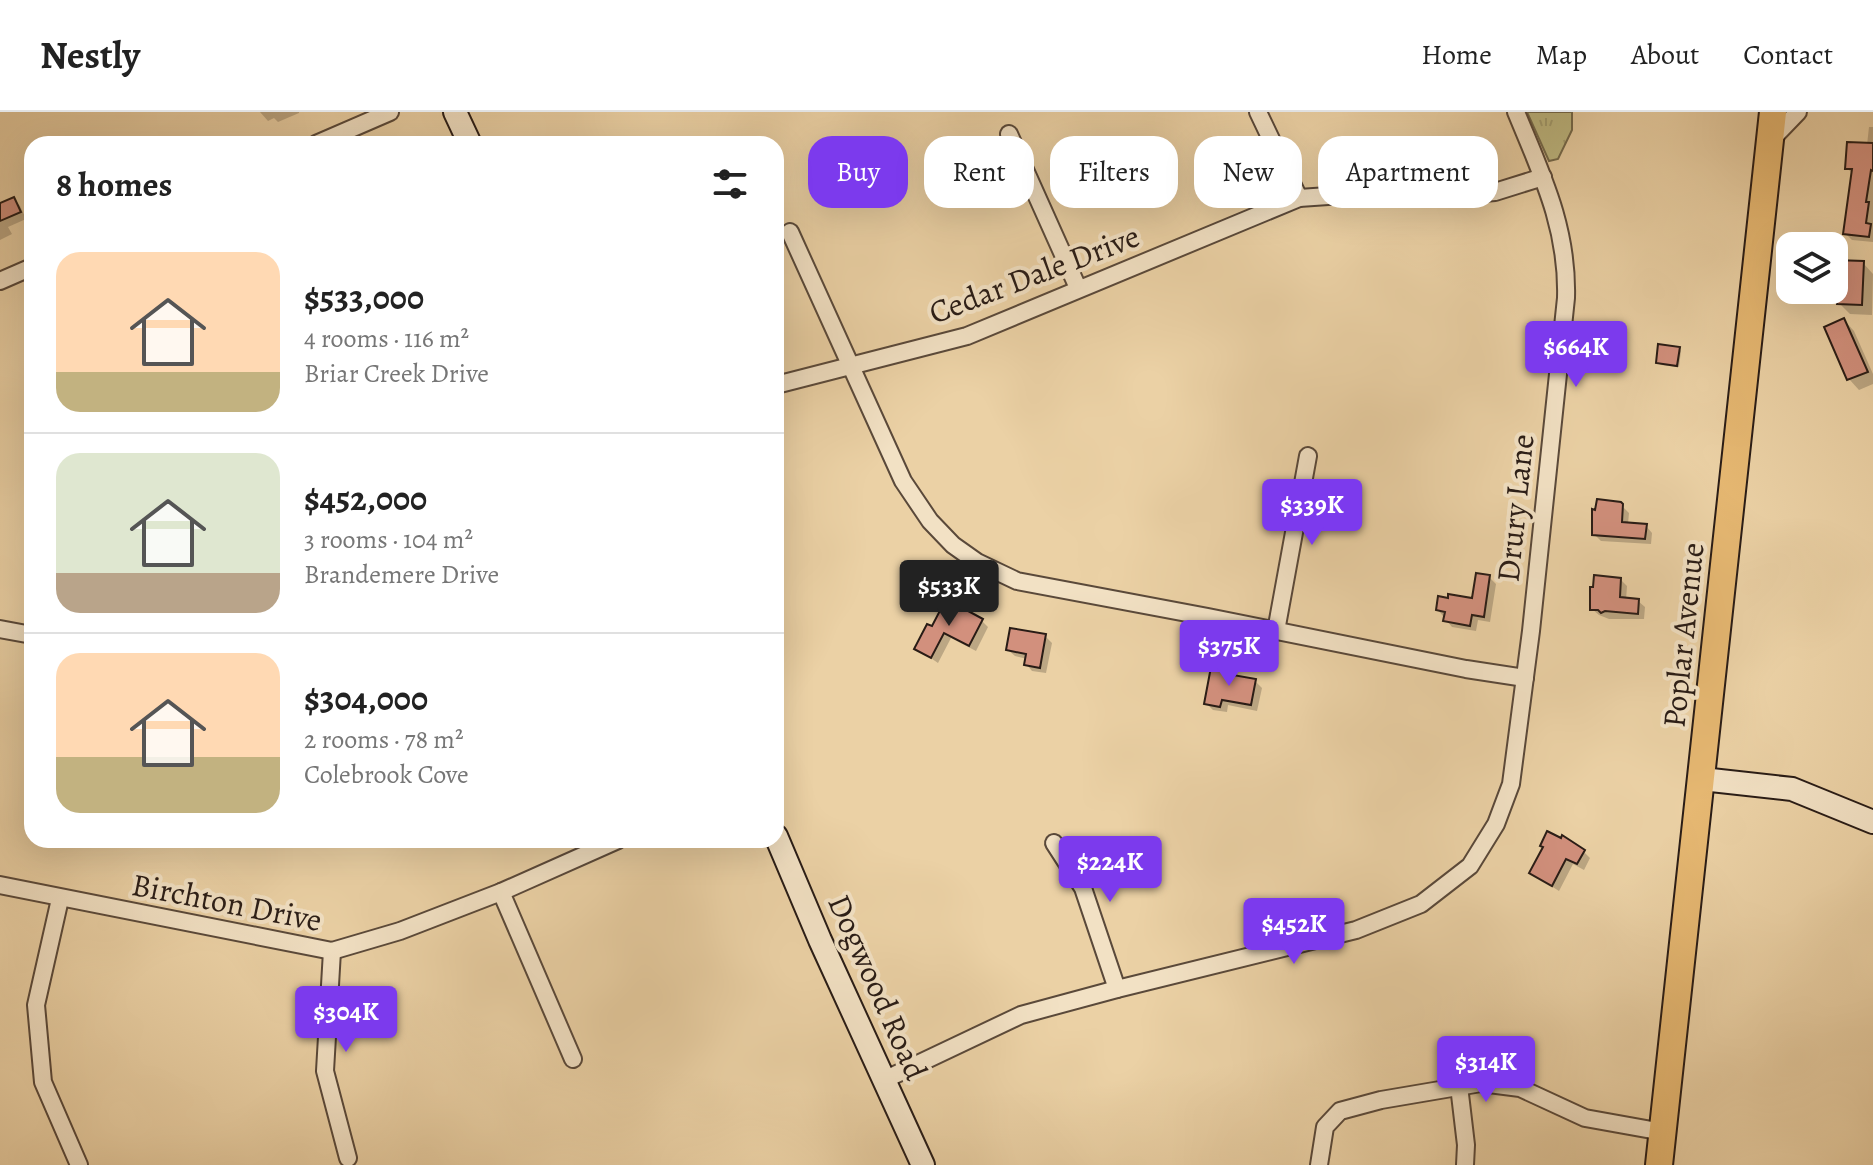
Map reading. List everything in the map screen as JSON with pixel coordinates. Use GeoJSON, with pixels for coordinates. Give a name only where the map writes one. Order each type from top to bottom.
{"type":"FeatureCollection","features":[{"type":"Feature","properties":{"kind":"main road","name":"Poplar Avenue"},"geometry":{"type":"LineString","coordinates":[[1659,1165],[1773,112]]}},
{"type":"Feature","properties":{"kind":"street"},"geometry":{"type":"LineString","coordinates":[[334,136],[390,112]]}},
{"type":"Feature","properties":{"kind":"street"},"geometry":{"type":"LineString","coordinates":[[455,112],[466,136]]}},
{"type":"Feature","properties":{"kind":"street"},"geometry":{"type":"LineString","coordinates":[[1258,112],[1269,136]]}},
{"type":"Feature","properties":{"kind":"street","name":"Drury Lane"},"geometry":{"type":"LineString","coordinates":[[884,1080],[1021,1015],[1356,930],[1421,904],[1470,866],[1496,824],[1511,784],[1525,678],[1566,279],[1559,222],[1516,112]]}},
{"type":"Feature","properties":{"kind":"street"},"geometry":{"type":"LineString","coordinates":[[1770,141],[1798,112]]}},
{"type":"Feature","properties":{"kind":"street"},"geometry":{"type":"LineString","coordinates":[[1009,134],[1078,288]]}},
{"type":"Feature","properties":{"kind":"street","name":"Cedar Dale Drive"},"geometry":{"type":"LineString","coordinates":[[1302,198],[1416,190],[1472,194],[1495,192],[1543,177]]}},
{"type":"Feature","properties":{"kind":"street","name":"Cedar Dale Drive"},"geometry":{"type":"LineString","coordinates":[[784,383],[967,336],[1274,208]]}},
{"type":"Feature","properties":{"kind":"street"},"geometry":{"type":"LineString","coordinates":[[790,232],[914,501],[953,545],[977,562],[1017,581],[1525,678]]}},
{"type":"Feature","properties":{"kind":"street"},"geometry":{"type":"LineString","coordinates":[[0,281],[24,270]]}},
{"type":"Feature","properties":{"kind":"street"},"geometry":{"type":"LineString","coordinates":[[1276,631],[1308,456]]}},
{"type":"Feature","properties":{"kind":"street"},"geometry":{"type":"LineString","coordinates":[[0,629],[24,634]]}},
{"type":"Feature","properties":{"kind":"street"},"geometry":{"type":"LineString","coordinates":[[1702,779],[1792,789],[1873,822]]}},
{"type":"Feature","properties":{"kind":"street"},"geometry":{"type":"LineString","coordinates":[[1054,843],[1083,888],[1117,989]]}},
{"type":"Feature","properties":{"kind":"street","name":"Birchton Drive"},"geometry":{"type":"LineString","coordinates":[[0,885],[332,951],[400,931],[501,892],[600,848]]}},
{"type":"Feature","properties":{"kind":"street","name":"Dogwood Road"},"geometry":{"type":"LineString","coordinates":[[781,848],[923,1165]]}},
{"type":"Feature","properties":{"kind":"street"},"geometry":{"type":"LineString","coordinates":[[501,892],[573,1059]]}},
{"type":"Feature","properties":{"kind":"street"},"geometry":{"type":"LineString","coordinates":[[60,899],[36,1005],[43,1082],[79,1165]]}},
{"type":"Feature","properties":{"kind":"street"},"geometry":{"type":"LineString","coordinates":[[332,951],[325,1071],[348,1158]]}},
{"type":"Feature","properties":{"kind":"street"},"geometry":{"type":"LineString","coordinates":[[1319,1165],[1325,1127],[1340,1111],[1381,1100],[1481,1083],[1520,1088],[1585,1118],[1663,1132]]}},
{"type":"Feature","properties":{"kind":"street"},"geometry":{"type":"LineString","coordinates":[[1459,1086],[1465,1165]]}},
{"type":"Feature","properties":{"kind":"green space"},"geometry":{"type":"Polygon","coordinates":[[[1527,112],[1572,112],[1572,130],[1558,159],[1549,161],[1527,112]]]}},
{"type":"Feature","properties":{"kind":"building"},"geometry":{"type":"Polygon","coordinates":[[[1847,142],[1873,143],[1873,171],[1866,202],[1869,202],[1866,223],[1871,224],[1869,237],[1843,232],[1852,169],[1845,169],[1847,142]]]}},
{"type":"Feature","properties":{"kind":"building"},"geometry":{"type":"Polygon","coordinates":[[[14,197],[21,212],[0,221],[0,203],[14,197]]]}},
{"type":"Feature","properties":{"kind":"building"},"geometry":{"type":"Polygon","coordinates":[[[1848,260],[1864,261],[1862,305],[1837,304],[1848,304],[1848,260]]]}},
{"type":"Feature","properties":{"kind":"building"},"geometry":{"type":"Polygon","coordinates":[[[1844,318],[1868,372],[1847,380],[1824,327],[1844,318]]]}},
{"type":"Feature","properties":{"kind":"building"},"geometry":{"type":"Polygon","coordinates":[[[1658,344],[1680,347],[1677,366],[1656,363],[1658,344]]]}},
{"type":"Feature","properties":{"kind":"building"},"geometry":{"type":"Polygon","coordinates":[[[1597,499],[1621,502],[1622,522],[1647,524],[1645,539],[1592,535],[1592,509],[1595,510],[1597,499]]]}},
{"type":"Feature","properties":{"kind":"building"},"geometry":{"type":"Polygon","coordinates":[[[1476,573],[1490,575],[1484,617],[1472,615],[1470,626],[1443,621],[1445,612],[1436,610],[1438,596],[1448,598],[1448,594],[1472,598],[1476,573]]]}},
{"type":"Feature","properties":{"kind":"building"},"geometry":{"type":"Polygon","coordinates":[[[1594,575],[1621,578],[1620,597],[1639,599],[1638,614],[1590,610],[1590,587],[1593,587],[1594,575]]]}},
{"type":"Feature","properties":{"kind":"building"},"geometry":{"type":"Polygon","coordinates":[[[946,599],[983,619],[969,646],[944,633],[931,658],[914,649],[927,624],[932,626],[946,599]]]}},
{"type":"Feature","properties":{"kind":"building"},"geometry":{"type":"Polygon","coordinates":[[[1010,628],[1046,634],[1040,668],[1024,665],[1026,654],[1006,650],[1010,628]]]}},
{"type":"Feature","properties":{"kind":"building"},"geometry":{"type":"Polygon","coordinates":[[[1211,667],[1228,670],[1227,674],[1256,679],[1251,705],[1222,700],[1220,707],[1204,704],[1211,667]]]}},
{"type":"Feature","properties":{"kind":"building"},"geometry":{"type":"Polygon","coordinates":[[[1547,831],[1561,838],[1562,835],[1585,850],[1577,864],[1566,859],[1552,886],[1529,873],[1543,847],[1540,846],[1547,831]]]}}]}
